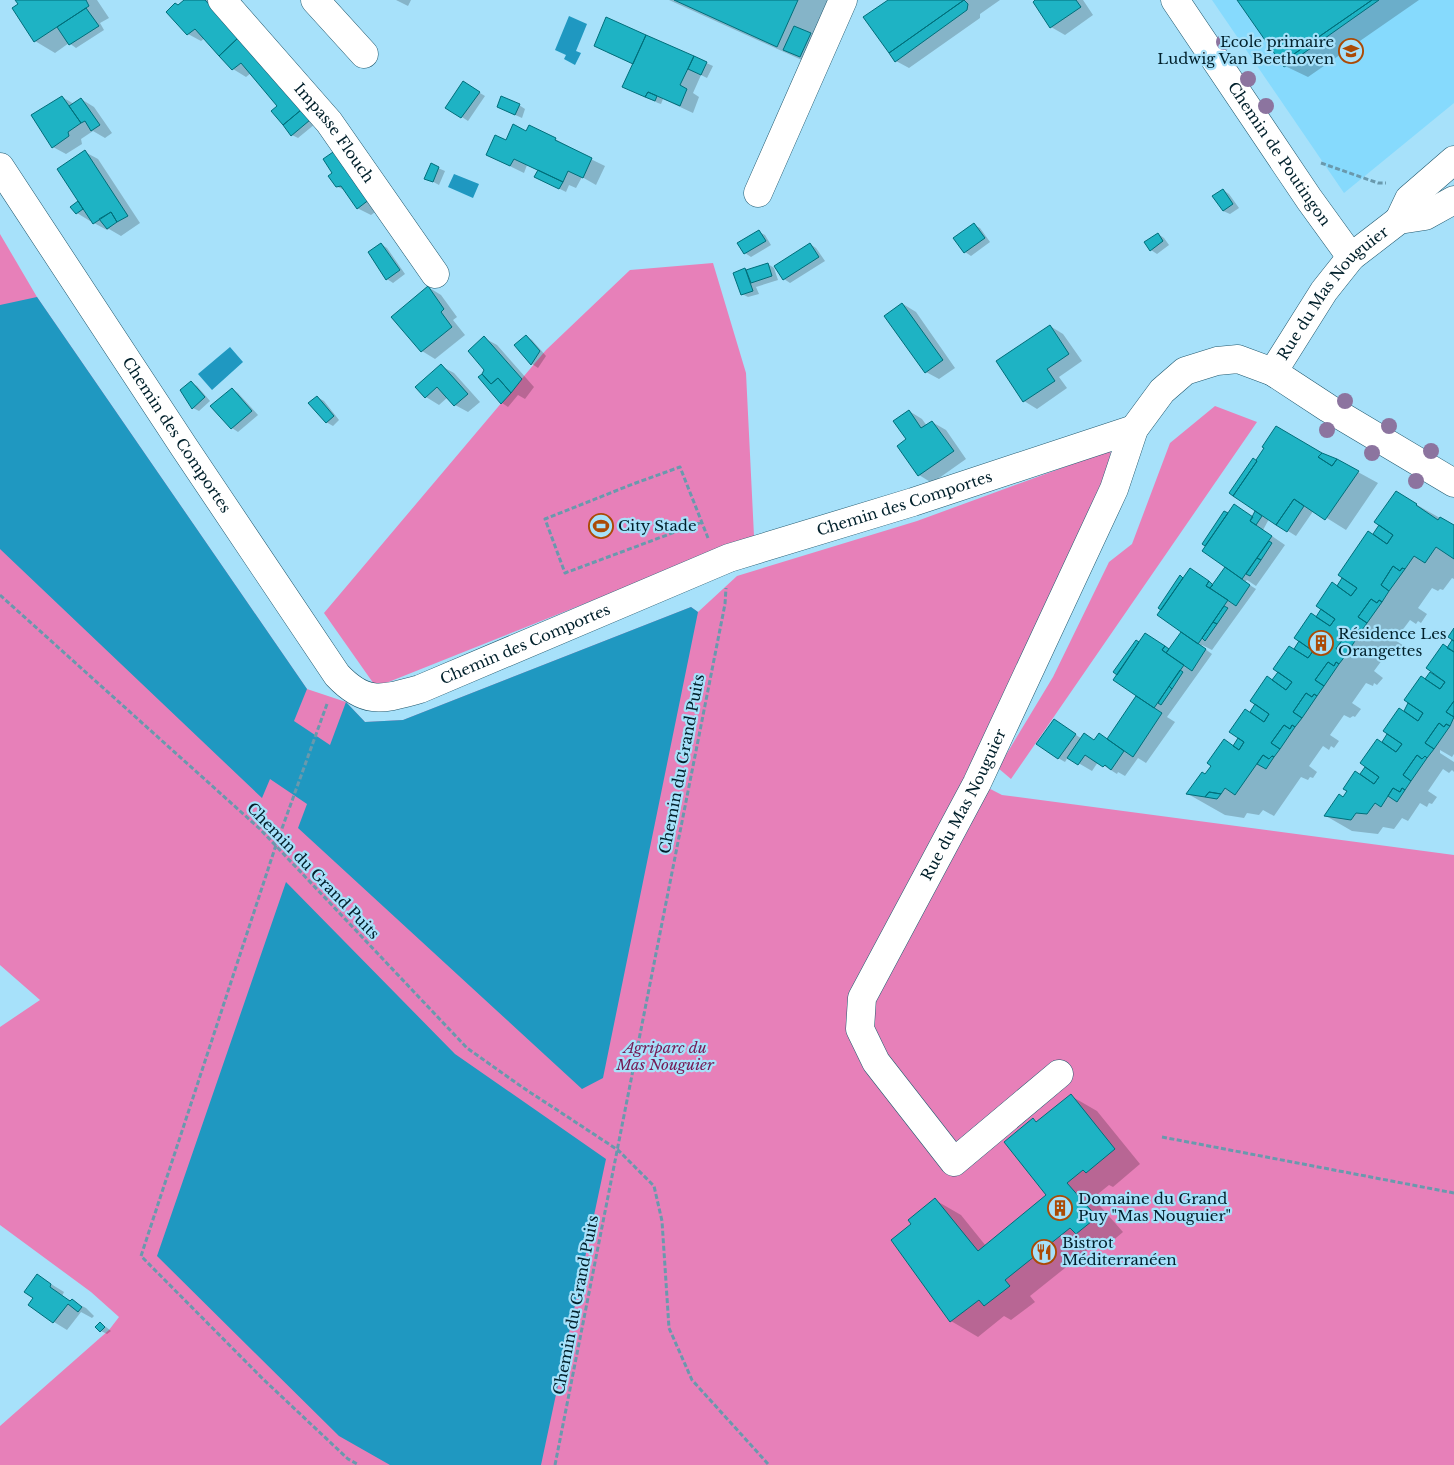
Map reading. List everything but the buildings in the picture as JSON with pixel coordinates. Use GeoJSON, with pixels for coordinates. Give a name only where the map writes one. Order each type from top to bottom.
{"type":"FeatureCollection","features":[{"type":"Feature","properties":{"kind":"street","name":"Impasse Flouch"},"geometry":{"type":"LineString","coordinates":[[222,0],[329,122],[435,274]]}},
{"type":"Feature","properties":{"kind":"street"},"geometry":{"type":"LineString","coordinates":[[315,0],[364,54]]}},
{"type":"Feature","properties":{"kind":"street"},"geometry":{"type":"LineString","coordinates":[[758,193],[843,0]]}},
{"type":"Feature","properties":{"kind":"street","name":"Chemin de Poutingon"},"geometry":{"type":"LineString","coordinates":[[1175,0],[1309,199],[1351,257]]}},
{"type":"Feature","properties":{"kind":"street","name":"Rue du Mas Nouguier"},"geometry":{"type":"LineString","coordinates":[[1273,372],[1324,291],[1351,257],[1399,220],[1409,199],[1454,160]]}},
{"type":"Feature","properties":{"kind":"street","name":"Chemin des Comportes"},"geometry":{"type":"LineString","coordinates":[[0,167],[195,464],[337,675],[350,689],[373,698],[388,698],[420,689],[729,558],[913,502],[1134,429]]}},
{"type":"Feature","properties":{"kind":"street","name":"Rue du Mas Nouguier"},"geometry":{"type":"LineString","coordinates":[[1399,220],[1425,216],[1454,200]]}},
{"type":"Feature","properties":{"kind":"street"},"geometry":{"type":"LineString","coordinates":[[1134,429],[1162,391],[1185,372],[1217,360],[1238,359],[1273,372],[1328,408],[1454,483]]}},
{"type":"Feature","properties":{"kind":"street","name":"Rue du Mas Nouguier"},"geometry":{"type":"LineString","coordinates":[[1060,1074],[954,1162],[876,1062],[860,1029],[862,998],[977,783],[1114,489],[1134,429]]}},
{"type":"Feature","properties":{"kind":"path"},"geometry":{"type":"LineString","coordinates":[[1314,158],[1322,164],[1350,174],[1378,182],[1394,183]]}},
{"type":"Feature","properties":{"kind":"path","name":"Chemin du Grand Puits"},"geometry":{"type":"LineString","coordinates":[[556,1465],[725,604],[729,558]]}},
{"type":"Feature","properties":{"kind":"path","name":"Chemin du Grand Puits"},"geometry":{"type":"LineString","coordinates":[[0,595],[260,829],[467,1048],[522,1087],[618,1150],[654,1186],[662,1221],[669,1328],[692,1380],[769,1465]]}},
{"type":"Feature","properties":{"kind":"path"},"geometry":{"type":"LineString","coordinates":[[316,732],[276,846],[141,1256],[263,1379],[348,1459],[359,1465]]}},
{"type":"Feature","properties":{"kind":"path"},"geometry":{"type":"LineString","coordinates":[[1162,1137],[1454,1193]]}},
{"type":"Feature","properties":{"kind":"shaded area","name":"Ecole primaire Ludwig Van Beethoven"},"geometry":{"type":"Polygon","coordinates":[[[1212,0],[1454,0],[1454,103],[1344,193],[1212,0]]]}},
{"type":"Feature","properties":{"kind":"shaded area"},"geometry":{"type":"Polygon","coordinates":[[[569,16],[587,24],[576,51],[581,53],[575,65],[564,59],[566,55],[555,50],[569,16]]]}},
{"type":"Feature","properties":{"kind":"shaded area"},"geometry":{"type":"Polygon","coordinates":[[[454,174],[479,184],[473,198],[448,187],[454,174]]]}},
{"type":"Feature","properties":{"kind":"shaded area"},"geometry":{"type":"Polygon","coordinates":[[[37,297],[307,689],[294,721],[330,745],[346,702],[365,722],[403,720],[691,607],[698,612],[603,1078],[582,1089],[298,828],[307,804],[270,779],[262,798],[0,549],[0,305],[37,297]]]}},
{"type":"Feature","properties":{"kind":"shaded area"},"geometry":{"type":"Polygon","coordinates":[[[230,347],[243,362],[212,390],[198,374],[230,347]]]}},
{"type":"Feature","properties":{"kind":"shaded area"},"geometry":{"type":"Polygon","coordinates":[[[286,882],[455,1054],[606,1159],[541,1465],[390,1465],[339,1436],[157,1256],[286,882]]]}},
{"type":"Feature","properties":{"kind":"green space","name":"Agriparc du Mas Nouguier"},"geometry":{"type":"Polygon","coordinates":[[[0,234],[37,297],[307,689],[346,702],[365,722],[403,720],[691,607],[698,612],[737,576],[917,521],[1111,450],[1107,485],[965,776],[1002,795],[1454,855],[1454,1465],[0,1465],[0,1426],[109,1330],[119,1317],[91,1292],[0,1225],[0,1027],[40,1000],[0,965],[0,234]]]}},
{"type":"Feature","properties":{"kind":"green space"},"geometry":{"type":"Polygon","coordinates":[[[713,263],[746,373],[754,536],[376,687],[324,613],[546,350],[630,270],[713,263]]]}},
{"type":"Feature","properties":{"kind":"green space"},"geometry":{"type":"Polygon","coordinates":[[[1215,406],[1257,422],[1011,779],[998,768],[1053,677],[1109,562],[1132,544],[1170,443],[1215,406]]]}},
{"type":"Feature","properties":{"kind":"place","name":"Ecole primaire Ludwig Van Beethoven"},"geometry":{"type":"Point","coordinates":[1351,51]}},
{"type":"Feature","properties":{"kind":"place","name":"City Stade"},"geometry":{"type":"Point","coordinates":[601,526]}},
{"type":"Feature","properties":{"kind":"place","name":"Résidence Les Orangettes"},"geometry":{"type":"Point","coordinates":[1321,643]}},
{"type":"Feature","properties":{"kind":"place","name":"Domaine du Grand Puy \"Mas Nouguier\""},"geometry":{"type":"Point","coordinates":[1060,1208]}},
{"type":"Feature","properties":{"kind":"place","name":"Bistrot Méditerranéen"},"geometry":{"type":"Point","coordinates":[1044,1252]}}]}
